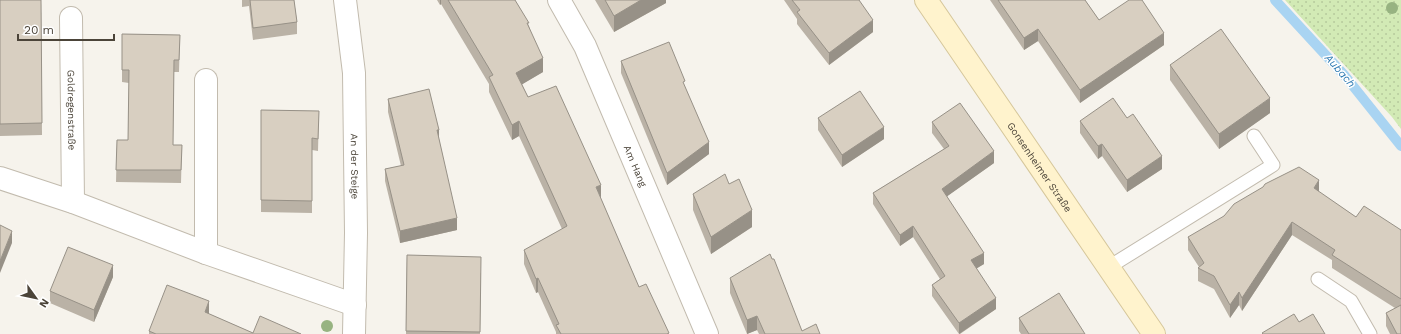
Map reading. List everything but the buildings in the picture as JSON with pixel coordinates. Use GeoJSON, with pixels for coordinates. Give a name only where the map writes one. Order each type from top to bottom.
{"type":"FeatureCollection","features":[{"type":"Feature","properties":{"kind":"main road","name":"Gonsenheimer Straße"},"geometry":{"type":"LineString","coordinates":[[926,0],[1154,334]]}},
{"type":"Feature","properties":{"kind":"street","name":"An der Steige"},"geometry":{"type":"LineString","coordinates":[[345,0],[354,73],[356,233],[354,334]]}},
{"type":"Feature","properties":{"kind":"street","name":"Am Hang"},"geometry":{"type":"LineString","coordinates":[[559,0],[585,46],[707,334]]}},
{"type":"Feature","properties":{"kind":"street","name":"Goldregenstraße"},"geometry":{"type":"LineString","coordinates":[[71,18],[73,202]]}},
{"type":"Feature","properties":{"kind":"street"},"geometry":{"type":"LineString","coordinates":[[206,80],[206,253]]}},
{"type":"Feature","properties":{"kind":"street"},"geometry":{"type":"LineString","coordinates":[[0,178],[73,202],[206,253],[355,305]]}},
{"type":"Feature","properties":{"kind":"lane"},"geometry":{"type":"LineString","coordinates":[[1109,267],[1273,165],[1254,136]]}},
{"type":"Feature","properties":{"kind":"lane"},"geometry":{"type":"LineString","coordinates":[[1318,279],[1351,301],[1370,334]]}},
{"type":"Feature","properties":{"kind":"green space"},"geometry":{"type":"Polygon","coordinates":[[[1285,0],[1401,0],[1401,129],[1392,117],[1285,0]]]}},
{"type":"Feature","properties":{"kind":"waterway","name":"Aubach"},"geometry":{"type":"LineString","coordinates":[[1275,0],[1345,76],[1401,146]]}}]}
